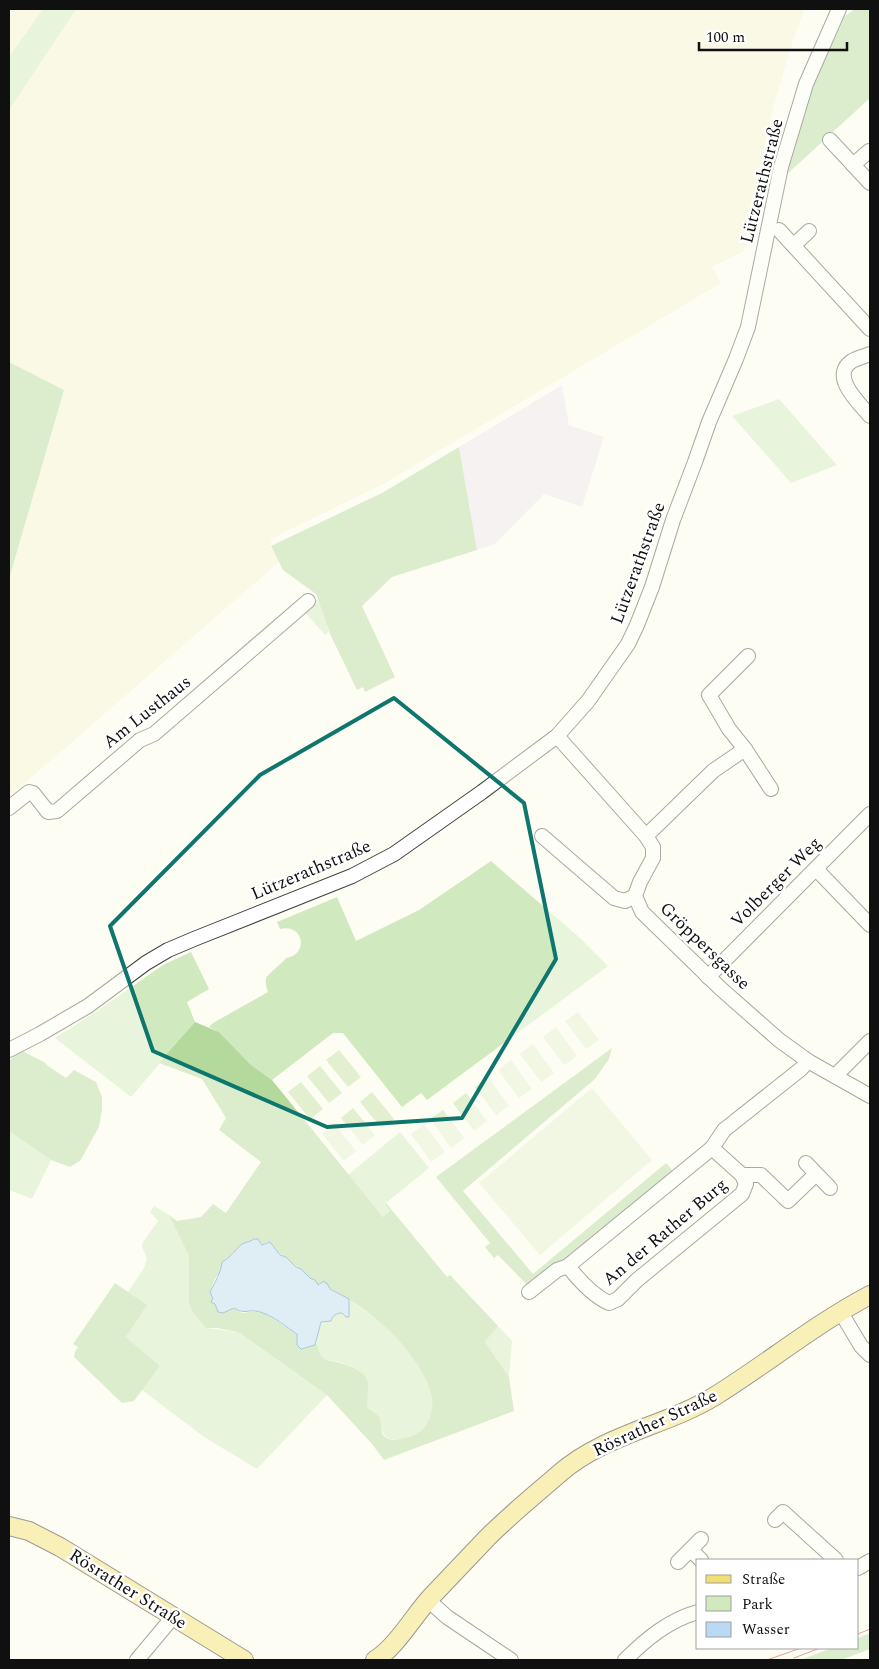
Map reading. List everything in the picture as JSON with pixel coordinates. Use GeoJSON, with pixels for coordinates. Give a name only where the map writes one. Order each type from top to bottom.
{"type":"FeatureCollection","features":[{"type":"Feature","properties":{"kind":"main road","name":"Rösrather Straße"},"geometry":{"type":"LineString","coordinates":[[379,1659],[428,1600],[488,1537],[562,1471],[613,1440],[686,1411],[715,1396],[840,1311],[870,1295]]}},
{"type":"Feature","properties":{"kind":"main road","name":"Rösrather Straße"},"geometry":{"type":"LineString","coordinates":[[9,1526],[29,1531],[60,1547],[244,1660]]}},
{"type":"Feature","properties":{"kind":"street","name":"Lützerathstraße"},"geometry":{"type":"LineString","coordinates":[[11,1044],[40,1034],[88,1006],[146,963],[168,950],[352,876],[394,854],[557,736],[588,701],[628,644],[645,606],[708,422],[748,327],[781,167],[806,84],[839,9]]}},
{"type":"Feature","properties":{"kind":"street"},"geometry":{"type":"LineString","coordinates":[[830,140],[870,183]]}},
{"type":"Feature","properties":{"kind":"street"},"geometry":{"type":"LineString","coordinates":[[853,165],[869,151]]}},
{"type":"Feature","properties":{"kind":"street"},"geometry":{"type":"LineString","coordinates":[[779,230],[794,244],[870,329]]}},
{"type":"Feature","properties":{"kind":"street"},"geometry":{"type":"LineString","coordinates":[[794,244],[809,231]]}},
{"type":"Feature","properties":{"kind":"street"},"geometry":{"type":"LineString","coordinates":[[870,354],[852,361],[847,366],[843,375],[844,382],[850,392],[870,416]]}},
{"type":"Feature","properties":{"kind":"street","name":"Am Lusthaus"},"geometry":{"type":"LineString","coordinates":[[9,808],[29,792],[33,793],[48,812],[57,811],[140,740],[154,734],[308,601]]}},
{"type":"Feature","properties":{"kind":"street"},"geometry":{"type":"LineString","coordinates":[[748,656],[709,695],[729,729],[745,749],[771,790]]}},
{"type":"Feature","properties":{"kind":"street","name":"Gröppersgasse"},"geometry":{"type":"LineString","coordinates":[[557,736],[653,846],[653,858],[635,896],[642,912],[708,977],[779,1040],[808,1061],[870,1096]]}},
{"type":"Feature","properties":{"kind":"street"},"geometry":{"type":"LineString","coordinates":[[646,836],[714,770],[745,749]]}},
{"type":"Feature","properties":{"kind":"street","name":"Volberger Weg"},"geometry":{"type":"LineString","coordinates":[[708,977],[870,814]]}},
{"type":"Feature","properties":{"kind":"street"},"geometry":{"type":"LineString","coordinates":[[542,836],[614,898],[625,901],[635,896]]}},
{"type":"Feature","properties":{"kind":"street"},"geometry":{"type":"LineString","coordinates":[[816,869],[870,925]]}},
{"type":"Feature","properties":{"kind":"street"},"geometry":{"type":"LineString","coordinates":[[835,1076],[870,1041]]}},
{"type":"Feature","properties":{"kind":"street","name":"An der Rather Burg"},"geometry":{"type":"LineString","coordinates":[[529,1292],[557,1270],[568,1266],[712,1148],[724,1130],[801,1069],[808,1061]]}},
{"type":"Feature","properties":{"kind":"street","name":"An der Rather Burg"},"geometry":{"type":"LineString","coordinates":[[568,1266],[602,1300],[609,1303],[618,1299],[637,1280],[742,1194],[746,1184],[742,1175],[712,1148]]}},
{"type":"Feature","properties":{"kind":"street"},"geometry":{"type":"LineString","coordinates":[[806,1163],[830,1188]]}},
{"type":"Feature","properties":{"kind":"street"},"geometry":{"type":"LineString","coordinates":[[742,1175],[761,1175],[788,1201],[816,1174]]}},
{"type":"Feature","properties":{"kind":"street"},"geometry":{"type":"LineString","coordinates":[[840,1311],[861,1346],[870,1355]]}},
{"type":"Feature","properties":{"kind":"street"},"geometry":{"type":"LineString","coordinates":[[775,1520],[783,1512],[835,1559]]}},
{"type":"Feature","properties":{"kind":"street"},"geometry":{"type":"LineString","coordinates":[[678,1562],[701,1539]]}},
{"type":"Feature","properties":{"kind":"street"},"geometry":{"type":"LineString","coordinates":[[691,1550],[700,1559]]}},
{"type":"Feature","properties":{"kind":"street"},"geometry":{"type":"LineString","coordinates":[[859,1567],[870,1561]]}},
{"type":"Feature","properties":{"kind":"street"},"geometry":{"type":"LineString","coordinates":[[428,1600],[447,1618],[511,1660]]}},
{"type":"Feature","properties":{"kind":"street"},"geometry":{"type":"LineString","coordinates":[[625,1660],[646,1639],[696,1613]]}},
{"type":"Feature","properties":{"kind":"street"},"geometry":{"type":"LineString","coordinates":[[137,1660],[172,1617]]}},
{"type":"Feature","properties":{"kind":"highlighted area"},"geometry":{"type":"Polygon","coordinates":[[[394,698],[524,803],[556,959],[462,1118],[327,1127],[153,1051],[110,926],[260,775],[394,698]]]}},
{"type":"Feature","properties":{"kind":"shaded area"},"geometry":{"type":"Polygon","coordinates":[[[562,385],[569,425],[604,437],[582,507],[544,494],[495,544],[477,550],[459,447],[562,385]]]}},
{"type":"Feature","properties":{"kind":"green space"},"geometry":{"type":"Polygon","coordinates":[[[9,9],[43,9],[9,57],[9,9]]]}},
{"type":"Feature","properties":{"kind":"green space"},"geometry":{"type":"Polygon","coordinates":[[[43,9],[76,9],[9,110],[9,57],[43,9]]]}},
{"type":"Feature","properties":{"kind":"green space"},"geometry":{"type":"Polygon","coordinates":[[[75,9],[805,9],[794,37],[774,105],[744,251],[712,267],[721,283],[387,482],[271,539],[271,547],[279,562],[9,797],[9,579],[64,390],[9,362],[9,105],[75,9]]]}},
{"type":"Feature","properties":{"kind":"green space"},"geometry":{"type":"Polygon","coordinates":[[[855,9],[870,9],[870,98],[785,176],[811,91],[845,16],[855,9]]]}},
{"type":"Feature","properties":{"kind":"green space"},"geometry":{"type":"Polygon","coordinates":[[[9,362],[64,390],[9,579],[9,362]]]}},
{"type":"Feature","properties":{"kind":"green space"},"geometry":{"type":"Polygon","coordinates":[[[779,399],[837,465],[791,483],[732,416],[779,399]]]}},
{"type":"Feature","properties":{"kind":"green space"},"geometry":{"type":"Polygon","coordinates":[[[459,447],[477,550],[392,577],[362,606],[395,677],[365,692],[363,687],[357,690],[331,636],[316,594],[283,570],[271,546],[382,493],[459,447]]]}},
{"type":"Feature","properties":{"kind":"green space"},"geometry":{"type":"Polygon","coordinates":[[[318,599],[329,631],[325,635],[303,610],[318,599]]]}},
{"type":"Feature","properties":{"kind":"green space"},"geometry":{"type":"Polygon","coordinates":[[[491,861],[580,938],[608,966],[427,1100],[421,1093],[402,1107],[343,1033],[333,1033],[272,1080],[250,1064],[219,1032],[209,1027],[268,992],[267,977],[286,958],[293,956],[298,951],[301,946],[299,935],[288,928],[280,929],[277,922],[337,897],[356,941],[419,910],[491,861]]]}},
{"type":"Feature","properties":{"kind":"green space"},"geometry":{"type":"Polygon","coordinates":[[[191,952],[209,989],[187,1002],[195,1022],[131,1097],[55,1038],[163,965],[191,952]]]}},
{"type":"Feature","properties":{"kind":"green space"},"geometry":{"type":"Polygon","coordinates":[[[578,1012],[599,1040],[586,1049],[565,1021],[578,1012]]]}},
{"type":"Feature","properties":{"kind":"green space"},"geometry":{"type":"Polygon","coordinates":[[[195,1022],[219,1032],[250,1064],[272,1080],[383,1217],[390,1211],[386,1203],[447,1277],[450,1275],[498,1326],[485,1342],[509,1377],[514,1411],[384,1460],[372,1444],[327,1395],[238,1332],[206,1328],[193,1312],[189,1303],[189,1256],[169,1215],[177,1221],[201,1217],[213,1204],[226,1213],[261,1162],[219,1130],[226,1118],[202,1079],[159,1063],[195,1022]],[[254,1239],[222,1262],[222,1269],[215,1279],[210,1292],[217,1310],[225,1312],[234,1308],[242,1313],[258,1311],[268,1315],[297,1334],[297,1345],[301,1349],[315,1345],[316,1342],[324,1359],[348,1365],[362,1373],[368,1383],[368,1408],[379,1417],[384,1437],[393,1440],[409,1437],[421,1430],[429,1419],[432,1400],[426,1380],[406,1348],[390,1331],[366,1311],[332,1290],[324,1281],[318,1285],[280,1254],[272,1245],[267,1242],[262,1245],[258,1239],[254,1239]]]}},
{"type":"Feature","properties":{"kind":"green space"},"geometry":{"type":"Polygon","coordinates":[[[556,1027],[577,1056],[564,1065],[543,1037],[556,1027]]]}},
{"type":"Feature","properties":{"kind":"green space"},"geometry":{"type":"Polygon","coordinates":[[[533,1044],[554,1073],[541,1082],[520,1054],[533,1044]]]}},
{"type":"Feature","properties":{"kind":"green space"},"geometry":{"type":"Polygon","coordinates":[[[612,1048],[609,1059],[595,1079],[463,1191],[533,1274],[666,1163],[673,1171],[530,1291],[528,1286],[498,1255],[494,1258],[485,1247],[490,1243],[436,1177],[612,1048]]]}},
{"type":"Feature","properties":{"kind":"green space"},"geometry":{"type":"Polygon","coordinates":[[[20,1050],[44,1062],[66,1078],[74,1070],[96,1082],[102,1097],[99,1127],[80,1161],[70,1167],[51,1160],[9,1131],[9,1061],[20,1050]]]}},
{"type":"Feature","properties":{"kind":"green space"},"geometry":{"type":"Polygon","coordinates":[[[339,1050],[361,1077],[348,1087],[326,1060],[339,1050]]]}},
{"type":"Feature","properties":{"kind":"green space"},"geometry":{"type":"Polygon","coordinates":[[[511,1060],[532,1089],[519,1098],[498,1070],[511,1060]]]}},
{"type":"Feature","properties":{"kind":"green space"},"geometry":{"type":"Polygon","coordinates":[[[320,1066],[342,1093],[329,1103],[307,1076],[320,1066]]]}},
{"type":"Feature","properties":{"kind":"green space"},"geometry":{"type":"Polygon","coordinates":[[[488,1077],[509,1106],[496,1115],[475,1087],[488,1077]]]}},
{"type":"Feature","properties":{"kind":"green space"},"geometry":{"type":"Polygon","coordinates":[[[301,1082],[323,1109],[310,1119],[288,1092],[301,1082]]]}},
{"type":"Feature","properties":{"kind":"green space"},"geometry":{"type":"Polygon","coordinates":[[[592,1088],[652,1160],[540,1255],[479,1183],[592,1088]]]}},
{"type":"Feature","properties":{"kind":"green space"},"geometry":{"type":"Polygon","coordinates":[[[372,1092],[394,1119],[382,1129],[360,1102],[372,1092]]]}},
{"type":"Feature","properties":{"kind":"green space"},"geometry":{"type":"Polygon","coordinates":[[[466,1093],[487,1121],[474,1131],[453,1103],[466,1093]]]}},
{"type":"Feature","properties":{"kind":"green space"},"geometry":{"type":"Polygon","coordinates":[[[353,1108],[375,1135],[363,1145],[341,1118],[353,1108]]]}},
{"type":"Feature","properties":{"kind":"green space"},"geometry":{"type":"Polygon","coordinates":[[[443,1110],[464,1138],[451,1148],[430,1119],[443,1110]]]}},
{"type":"Feature","properties":{"kind":"green space"},"geometry":{"type":"Polygon","coordinates":[[[334,1123],[356,1151],[344,1161],[322,1134],[334,1123]]]}},
{"type":"Feature","properties":{"kind":"green space"},"geometry":{"type":"Polygon","coordinates":[[[424,1124],[445,1152],[431,1162],[411,1134],[424,1124]]]}},
{"type":"Feature","properties":{"kind":"green space"},"geometry":{"type":"Polygon","coordinates":[[[9,1131],[51,1160],[32,1199],[9,1190],[9,1131]]]}},
{"type":"Feature","properties":{"kind":"green space"},"geometry":{"type":"Polygon","coordinates":[[[400,1132],[429,1168],[386,1203],[390,1211],[383,1217],[348,1175],[400,1132]]]}},
{"type":"Feature","properties":{"kind":"green space"},"geometry":{"type":"Polygon","coordinates":[[[154,1206],[169,1215],[189,1256],[189,1303],[206,1328],[238,1332],[327,1395],[257,1469],[204,1437],[142,1390],[160,1366],[126,1337],[146,1305],[128,1292],[144,1268],[147,1259],[142,1247],[143,1242],[158,1221],[150,1212],[154,1206]]]}},
{"type":"Feature","properties":{"kind":"green space"},"geometry":{"type":"Polygon","coordinates":[[[115,1283],[147,1305],[126,1337],[160,1366],[134,1401],[122,1403],[74,1357],[78,1347],[73,1344],[115,1283]]]}},
{"type":"Feature","properties":{"kind":"green space"},"geometry":{"type":"Polygon","coordinates":[[[349,1299],[392,1332],[414,1358],[424,1375],[431,1392],[432,1408],[429,1419],[424,1427],[413,1435],[396,1439],[385,1436],[379,1418],[368,1408],[366,1377],[348,1365],[325,1360],[318,1352],[317,1337],[321,1322],[338,1313],[349,1314],[349,1299]]]}},
{"type":"Feature","properties":{"kind":"green space"},"geometry":{"type":"Polygon","coordinates":[[[498,1326],[512,1341],[509,1377],[485,1342],[498,1326]]]}},
{"type":"Feature","properties":{"kind":"green space"},"geometry":{"type":"Polygon","coordinates":[[[870,1633],[870,1649],[841,1660],[800,1660],[829,1649],[859,1649],[859,1638],[870,1633]]]}},
{"type":"Feature","properties":{"kind":"water"},"geometry":{"type":"Polygon","coordinates":[[[258,1239],[262,1245],[270,1242],[280,1255],[286,1257],[296,1267],[315,1280],[318,1285],[324,1281],[330,1289],[349,1299],[349,1317],[340,1313],[335,1315],[331,1321],[321,1322],[315,1345],[301,1349],[297,1345],[297,1334],[259,1311],[242,1311],[234,1308],[223,1313],[218,1312],[215,1304],[211,1302],[213,1299],[210,1292],[219,1274],[222,1262],[242,1244],[258,1239]]]}},
{"type":"Feature","properties":{"kind":"tram line"},"geometry":{"type":"LineString","coordinates":[[859,1634],[870,1629]]}},
{"type":"Feature","properties":{"kind":"tram line"},"geometry":{"type":"LineString","coordinates":[[767,1660],[798,1649]]}},
{"type":"Feature","properties":{"kind":"tram line"},"geometry":{"type":"LineString","coordinates":[[794,1658],[817,1649]]}}]}
